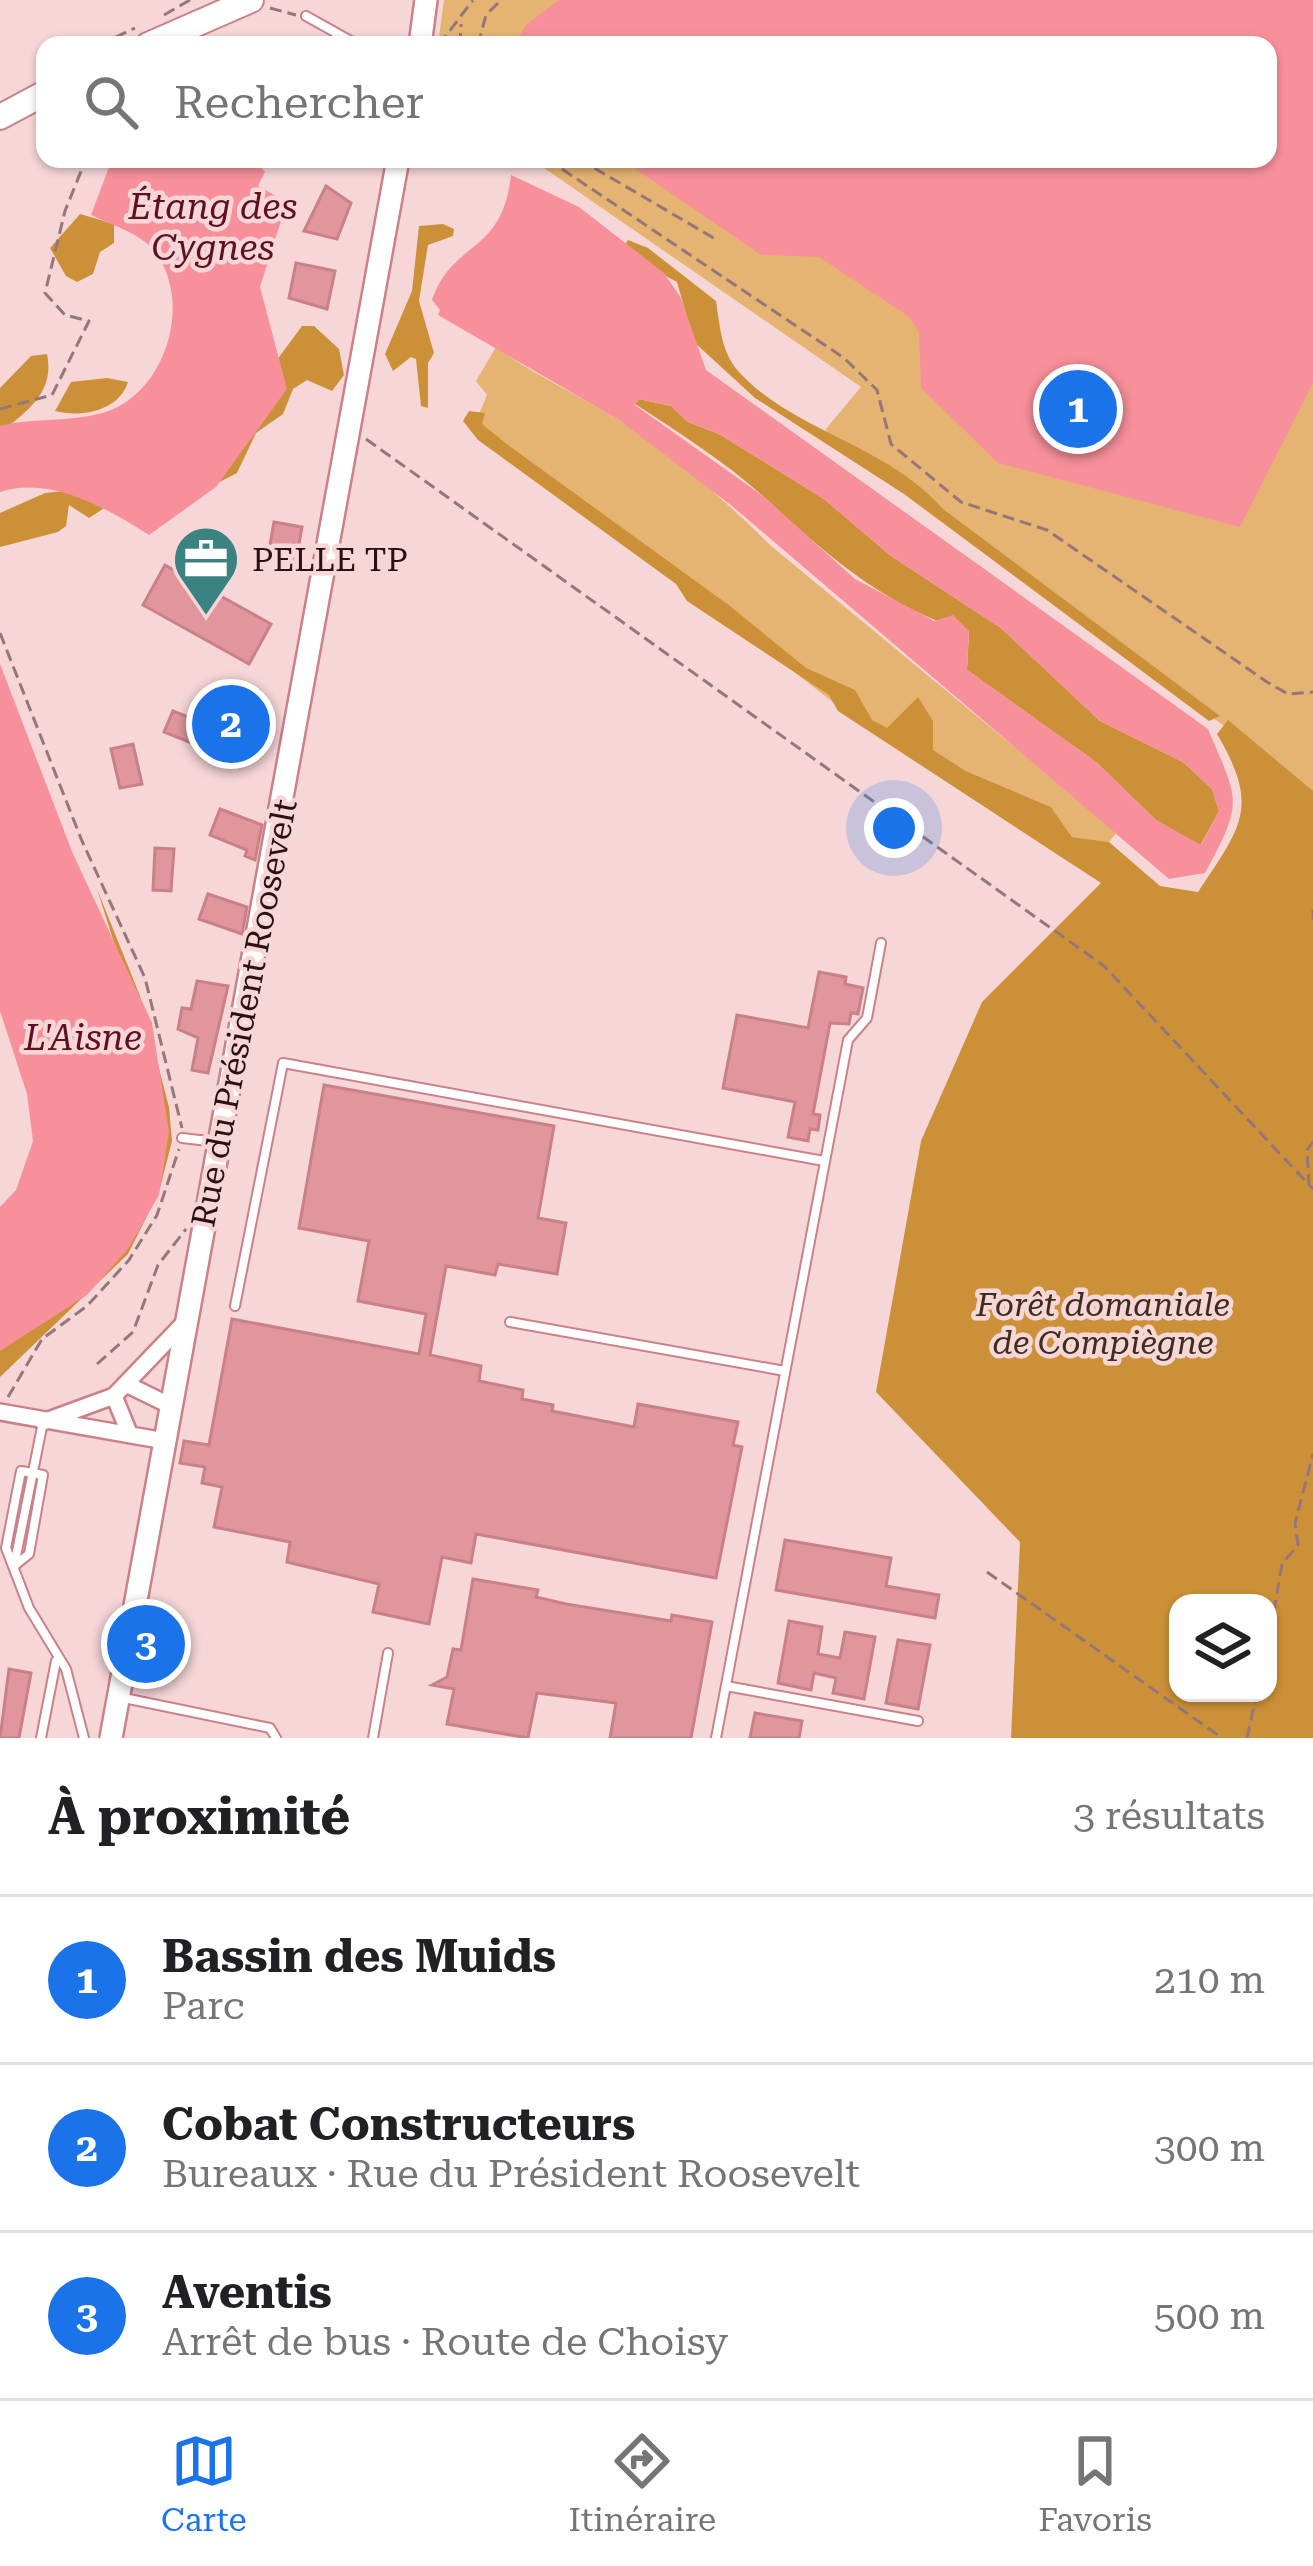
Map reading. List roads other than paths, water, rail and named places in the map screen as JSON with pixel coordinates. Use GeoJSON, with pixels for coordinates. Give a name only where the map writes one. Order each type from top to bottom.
{"type":"FeatureCollection","features":[{"type":"Feature","properties":{"kind":"main road"},"geometry":{"type":"LineString","coordinates":[[150,36],[261,5]]}},
{"type":"Feature","properties":{"kind":"main road"},"geometry":{"type":"LineString","coordinates":[[0,117],[36,98]]}},
{"type":"Feature","properties":{"kind":"street"},"geometry":{"type":"LineString","coordinates":[[421,36],[426,0]]}},
{"type":"Feature","properties":{"kind":"street","name":"Rue du Président Roosevelt"},"geometry":{"type":"LineString","coordinates":[[111,1738],[396,168]]}},
{"type":"Feature","properties":{"kind":"street"},"geometry":{"type":"LineString","coordinates":[[44,1422],[121,1391],[187,1320]]}},
{"type":"Feature","properties":{"kind":"street"},"geometry":{"type":"LineString","coordinates":[[121,1391],[171,1406]]}},
{"type":"Feature","properties":{"kind":"street"},"geometry":{"type":"LineString","coordinates":[[121,1391],[130,1435]]}},
{"type":"Feature","properties":{"kind":"street"},"geometry":{"type":"LineString","coordinates":[[0,1411],[165,1441]]}},
{"type":"Feature","properties":{"kind":"lane"},"geometry":{"type":"LineString","coordinates":[[306,16],[342,36]]}},
{"type":"Feature","properties":{"kind":"lane"},"geometry":{"type":"LineString","coordinates":[[716,1738],[848,1040],[868,1018],[881,943]]}},
{"type":"Feature","properties":{"kind":"lane"},"geometry":{"type":"LineString","coordinates":[[235,1306],[284,1063],[824,1161]]}},
{"type":"Feature","properties":{"kind":"lane"},"geometry":{"type":"LineString","coordinates":[[182,1138],[219,1143]]}},
{"type":"Feature","properties":{"kind":"lane"},"geometry":{"type":"LineString","coordinates":[[510,1322],[785,1371]]}},
{"type":"Feature","properties":{"kind":"lane"},"geometry":{"type":"LineString","coordinates":[[44,1422],[13,1567],[56,1660],[67,1669],[84,1738]]}},
{"type":"Feature","properties":{"kind":"lane"},"geometry":{"type":"LineString","coordinates":[[373,1738],[388,1653]]}},
{"type":"Feature","properties":{"kind":"lane"},"geometry":{"type":"LineString","coordinates":[[41,1738],[56,1660]]}},
{"type":"Feature","properties":{"kind":"lane"},"geometry":{"type":"LineString","coordinates":[[726,1686],[918,1721]]}},
{"type":"Feature","properties":{"kind":"lane"},"geometry":{"type":"LineString","coordinates":[[118,1697],[270,1729],[276,1738]]}},
{"type":"Feature","properties":{"kind":"water"},"geometry":{"type":"Polygon","coordinates":[[[559,0],[1313,0],[1313,383],[1240,527],[998,463],[921,388],[919,332],[908,316],[819,257],[761,255],[634,168],[1277,168],[1277,36],[519,36],[526,25],[559,0]]]}},
{"type":"Feature","properties":{"kind":"water","name":"Étang des Cygnes"},"geometry":{"type":"Polygon","coordinates":[[[109,168],[262,168],[265,172],[258,186],[287,202],[260,287],[287,389],[216,487],[149,535],[97,505],[59,491],[19,488],[0,492],[0,426],[112,409],[142,389],[164,353],[173,311],[165,270],[142,240],[91,215],[109,168]]]}},
{"type":"Feature","properties":{"kind":"water"},"geometry":{"type":"Polygon","coordinates":[[[511,175],[579,207],[664,273],[681,298],[706,370],[1208,729],[1233,801],[1226,830],[1205,873],[1169,879],[732,506],[619,420],[438,315],[440,310],[432,300],[441,280],[488,234],[506,201],[511,175]],[[639,399],[635,405],[763,496],[855,579],[934,621],[953,615],[969,631],[967,670],[1096,762],[1156,820],[1201,845],[1219,811],[1212,789],[1183,762],[1100,721],[1001,628],[891,556],[824,499],[719,434],[688,422],[671,406],[639,399]]]}},
{"type":"Feature","properties":{"kind":"water","name":"L'Aisne"},"geometry":{"type":"Polygon","coordinates":[[[0,664],[73,854],[152,1023],[169,1132],[159,1195],[128,1249],[87,1295],[0,1351],[0,1207],[16,1190],[33,1141],[27,1094],[0,1011],[0,664]]]}},
{"type":"Feature","properties":{"kind":"place","name":"Bassin des Muids"},"geometry":{"type":"Point","coordinates":[1078,409]}},
{"type":"Feature","properties":{"kind":"place","name":"PELLE TP"},"geometry":{"type":"Point","coordinates":[206,618]}},
{"type":"Feature","properties":{"kind":"place","name":"Cobat Constructeurs"},"geometry":{"type":"Point","coordinates":[231,724]}},
{"type":"Feature","properties":{"kind":"place","name":"Aventis"},"geometry":{"type":"Point","coordinates":[146,1644]}},
{"type":"Feature","properties":{"kind":"park label","name":"Forêt domaniale de Compiègne"},"geometry":{"type":"Point","coordinates":[1103,1323]}}]}
